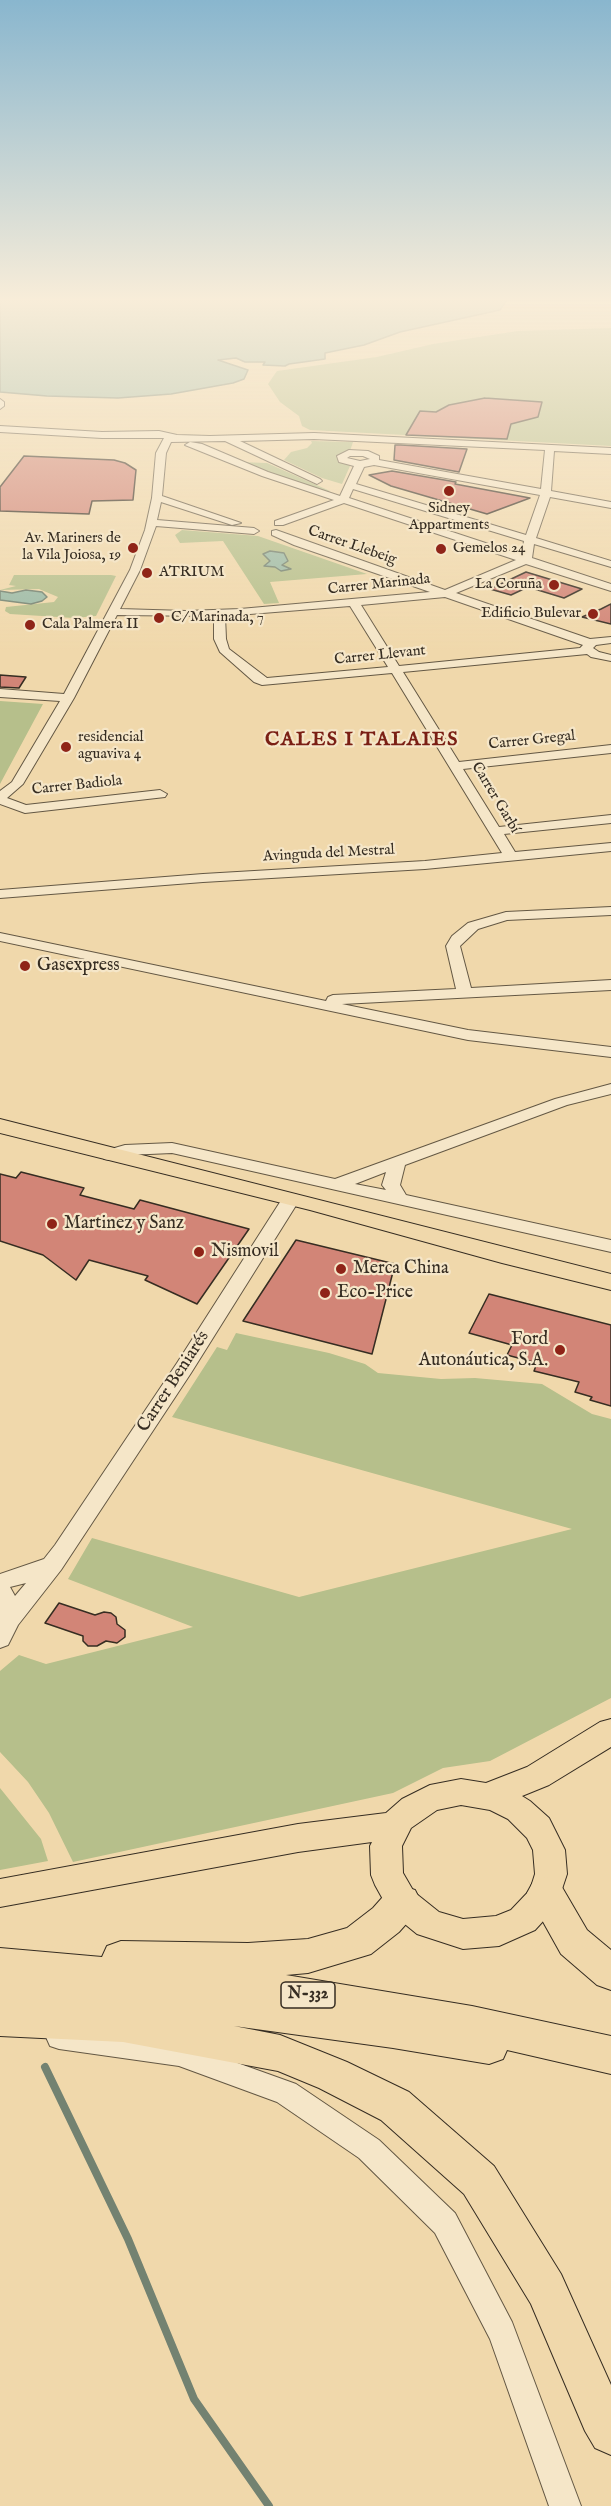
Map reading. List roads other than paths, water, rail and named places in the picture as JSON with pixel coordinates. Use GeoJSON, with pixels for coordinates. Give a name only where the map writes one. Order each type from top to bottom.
{"type":"FeatureCollection","features":[{"type":"Feature","properties":{"kind":"highway"},"geometry":{"type":"LineString","coordinates":[[546,1893],[574,1942],[611,1973]]}},
{"type":"Feature","properties":{"kind":"highway"},"geometry":{"type":"LineString","coordinates":[[0,1955],[248,1960],[308,1956],[358,1942],[386,1920],[402,1902]]}},
{"type":"Feature","properties":{"kind":"highway","name":"N-332"},"geometry":{"type":"LineString","coordinates":[[0,1965],[267,1989],[450,2020],[611,2055]]}},
{"type":"Feature","properties":{"kind":"highway","name":"N-332"},"geometry":{"type":"LineString","coordinates":[[0,1992],[173,2000],[393,2030],[611,2070]]}},
{"type":"Feature","properties":{"kind":"highway"},"geometry":{"type":"LineString","coordinates":[[0,2018],[123,2024],[280,2053],[333,2075],[395,2106],[479,2180],[546,2289],[601,2415],[611,2432]]}},
{"type":"Feature","properties":{"kind":"main road"},"geometry":{"type":"LineString","coordinates":[[0,1126],[291,1198],[511,1258],[611,1282]]}},
{"type":"Feature","properties":{"kind":"main road"},"geometry":{"type":"LineString","coordinates":[[317,1205],[377,1215],[611,1266]]}},
{"type":"Feature","properties":{"kind":"main road"},"geometry":{"type":"LineString","coordinates":[[511,1258],[554,1275],[611,1290]]}},
{"type":"Feature","properties":{"kind":"main road"},"geometry":{"type":"LineString","coordinates":[[488,1796],[538,1776],[611,1731]]}},
{"type":"Feature","properties":{"kind":"main road"},"geometry":{"type":"LineString","coordinates":[[461,1792],[488,1796],[519,1810],[538,1828],[551,1862],[550,1880],[546,1893],[533,1911],[518,1923],[499,1931],[478,1934],[456,1933],[436,1927],[417,1917],[402,1902],[390,1883],[385,1863],[388,1840],[396,1825],[413,1808],[435,1796],[461,1792]]}},
{"type":"Feature","properties":{"kind":"main road"},"geometry":{"type":"LineString","coordinates":[[0,1893],[298,1838],[396,1825]]}},
{"type":"Feature","properties":{"kind":"street"},"geometry":{"type":"LineString","coordinates":[[0,429],[151,435],[183,442],[199,446],[265,474],[530,539],[611,564]]}},
{"type":"Feature","properties":{"kind":"street"},"geometry":{"type":"LineString","coordinates":[[151,435],[171,445],[226,438],[314,436],[611,451]]}},
{"type":"Feature","properties":{"kind":"street"},"geometry":{"type":"LineString","coordinates":[[226,438],[303,475],[347,493],[526,560],[611,588]]}},
{"type":"Feature","properties":{"kind":"street"},"geometry":{"type":"LineString","coordinates":[[365,453],[375,438]]}},
{"type":"Feature","properties":{"kind":"street"},"geometry":{"type":"LineString","coordinates":[[0,799],[17,784],[68,698],[135,570],[152,524],[163,456],[161,453],[165,441]]}},
{"type":"Feature","properties":{"kind":"street"},"geometry":{"type":"LineString","coordinates":[[163,456],[183,442]]}},
{"type":"Feature","properties":{"kind":"street"},"geometry":{"type":"LineString","coordinates":[[526,560],[530,539],[546,493],[550,448]]}},
{"type":"Feature","properties":{"kind":"street"},"geometry":{"type":"LineString","coordinates":[[374,462],[376,457],[365,453],[349,453],[341,458],[349,463],[374,462],[611,505]]}},
{"type":"Feature","properties":{"kind":"street"},"geometry":{"type":"LineString","coordinates":[[152,524],[253,529],[272,525],[347,493],[360,464]]}},
{"type":"Feature","properties":{"kind":"street"},"geometry":{"type":"LineString","coordinates":[[157,498],[253,529],[272,525]]}},
{"type":"Feature","properties":{"kind":"street","name":"Carrer Llebeig"},"geometry":{"type":"LineString","coordinates":[[272,525],[298,543],[445,594],[588,647],[595,655],[611,658]]}},
{"type":"Feature","properties":{"kind":"street","name":"Carrer Marinada"},"geometry":{"type":"LineString","coordinates":[[114,612],[219,613],[445,594],[526,560]]}},
{"type":"Feature","properties":{"kind":"street","name":"Carrer Garbí"},"geometry":{"type":"LineString","coordinates":[[354,603],[512,858]]}},
{"type":"Feature","properties":{"kind":"street","name":"Carrer Llevant"},"geometry":{"type":"LineString","coordinates":[[219,613],[220,639],[224,650],[262,681],[272,682],[588,647],[611,640]]}},
{"type":"Feature","properties":{"kind":"street"},"geometry":{"type":"LineString","coordinates":[[0,693],[68,698]]}},
{"type":"Feature","properties":{"kind":"street","name":"Carrer Gregal"},"geometry":{"type":"LineString","coordinates":[[456,766],[611,750]]}},
{"type":"Feature","properties":{"kind":"street","name":"Carrer Badiola"},"geometry":{"type":"LineString","coordinates":[[0,799],[25,809],[160,794]]}},
{"type":"Feature","properties":{"kind":"street"},"geometry":{"type":"LineString","coordinates":[[495,831],[611,819]]}},
{"type":"Feature","properties":{"kind":"street","name":"Avinguda del Mestral"},"geometry":{"type":"LineString","coordinates":[[0,894],[512,858],[611,848]]}},
{"type":"Feature","properties":{"kind":"street","name":"Avinguda del Mestral"},"geometry":{"type":"LineString","coordinates":[[0,907],[49,892]]}},
{"type":"Feature","properties":{"kind":"street"},"geometry":{"type":"LineString","coordinates":[[465,993],[453,946],[457,939],[473,926],[506,916],[611,911]]}},
{"type":"Feature","properties":{"kind":"street"},"geometry":{"type":"LineString","coordinates":[[3,935],[419,1025],[499,1039],[609,1053]]}},
{"type":"Feature","properties":{"kind":"street"},"geometry":{"type":"LineString","coordinates":[[307,1001],[611,985]]}},
{"type":"Feature","properties":{"kind":"street"},"geometry":{"type":"LineString","coordinates":[[419,1025],[411,1012],[413,1003],[424,995]]}},
{"type":"Feature","properties":{"kind":"street"},"geometry":{"type":"LineString","coordinates":[[394,1020],[393,1008],[401,996]]}},
{"type":"Feature","properties":{"kind":"street"},"geometry":{"type":"LineString","coordinates":[[334,1185],[561,1102],[611,1089]]}},
{"type":"Feature","properties":{"kind":"street"},"geometry":{"type":"LineString","coordinates":[[110,1155],[125,1150],[172,1148],[611,1246]]}},
{"type":"Feature","properties":{"kind":"street"},"geometry":{"type":"LineString","coordinates":[[397,1162],[391,1185],[399,1198]]}},
{"type":"Feature","properties":{"kind":"street","name":"Carrer Beniarés"},"geometry":{"type":"LineString","coordinates":[[4,1630],[54,1563],[184,1368],[291,1198]]}},
{"type":"Feature","properties":{"kind":"street"},"geometry":{"type":"LineString","coordinates":[[0,1582],[33,1573],[54,1563]]}},
{"type":"Feature","properties":{"kind":"street"},"geometry":{"type":"LineString","coordinates":[[0,1590],[9,1606],[4,1630]]}},
{"type":"Feature","properties":{"kind":"street"},"geometry":{"type":"LineString","coordinates":[[0,2034],[48,2035],[179,2054],[286,2093],[369,2149],[445,2223],[502,2332],[565,2506]]}},
{"type":"Feature","properties":{"kind":"waterway"},"geometry":{"type":"LineString","coordinates":[[45,2067],[128,2239],[194,2399],[269,2506]]}},
{"type":"Feature","properties":{"kind":"place","name":"Sidney Appartments"},"geometry":{"type":"Point","coordinates":[449,491]}},
{"type":"Feature","properties":{"kind":"place","name":"Av. Mariners de la Vila Joiosa, 19"},"geometry":{"type":"Point","coordinates":[133,548]}},
{"type":"Feature","properties":{"kind":"place","name":"Gemelos 24"},"geometry":{"type":"Point","coordinates":[441,549]}},
{"type":"Feature","properties":{"kind":"place","name":"ATRIUM"},"geometry":{"type":"Point","coordinates":[147,573]}},
{"type":"Feature","properties":{"kind":"place","name":"La Coruña"},"geometry":{"type":"Point","coordinates":[554,585]}},
{"type":"Feature","properties":{"kind":"place","name":"Edificio Bulevar"},"geometry":{"type":"Point","coordinates":[593,614]}},
{"type":"Feature","properties":{"kind":"place","name":"C/ Marinada, 7"},"geometry":{"type":"Point","coordinates":[159,618]}},
{"type":"Feature","properties":{"kind":"place","name":"Cala Palmera II"},"geometry":{"type":"Point","coordinates":[30,625]}},
{"type":"Feature","properties":{"kind":"place","name":"residencial aguaviva 4"},"geometry":{"type":"Point","coordinates":[66,747]}},
{"type":"Feature","properties":{"kind":"place","name":"Gasexpress"},"geometry":{"type":"Point","coordinates":[25,966]}},
{"type":"Feature","properties":{"kind":"place","name":"Martinez y Sanz"},"geometry":{"type":"Point","coordinates":[52,1224]}},
{"type":"Feature","properties":{"kind":"place","name":"Nismovil"},"geometry":{"type":"Point","coordinates":[199,1252]}},
{"type":"Feature","properties":{"kind":"place","name":"Merca China"},"geometry":{"type":"Point","coordinates":[341,1269]}},
{"type":"Feature","properties":{"kind":"place","name":"Eco-Price"},"geometry":{"type":"Point","coordinates":[325,1293]}},
{"type":"Feature","properties":{"kind":"place","name":"Ford Autonáutica, S.A."},"geometry":{"type":"Point","coordinates":[560,1350]}},
{"type":"Feature","properties":{"kind":"district","name":"CALES I TALAIES"},"geometry":{"type":"Point","coordinates":[362,741]}}]}
